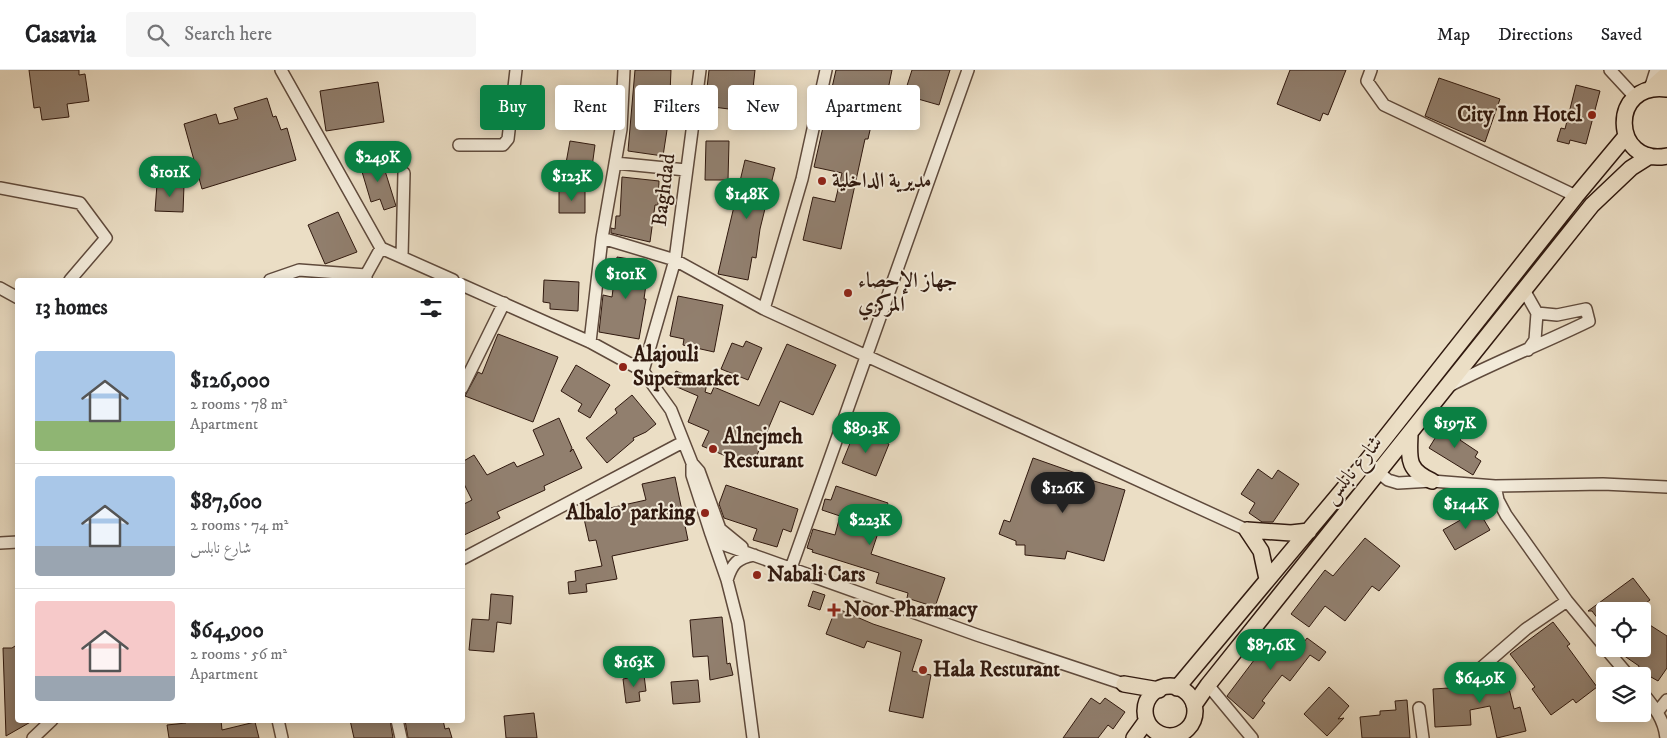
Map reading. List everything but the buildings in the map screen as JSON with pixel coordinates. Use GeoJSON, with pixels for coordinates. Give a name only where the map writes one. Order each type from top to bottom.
{"type":"FeatureCollection","features":[{"type":"Feature","properties":{"kind":"main road"},"geometry":{"type":"LineString","coordinates":[[1667,74],[1650,89],[1635,97],[1624,115],[1623,126],[1626,136],[1636,149],[1650,156],[1667,156]]}},
{"type":"Feature","properties":{"kind":"main road"},"geometry":{"type":"LineString","coordinates":[[1650,89],[1667,89]]}},
{"type":"Feature","properties":{"kind":"main road","name":"شارع نابلس"},"geometry":{"type":"LineString","coordinates":[[1178,688],[1366,462],[1576,196],[1626,136]]}},
{"type":"Feature","properties":{"kind":"main road","name":"شارع نابلس"},"geometry":{"type":"LineString","coordinates":[[1194,705],[1208,685],[1378,472],[1410,435],[1592,205],[1631,168],[1650,156]]}},
{"type":"Feature","properties":{"kind":"main road"},"geometry":{"type":"LineString","coordinates":[[1410,435],[1410,458],[1414,470],[1418,475],[1432,481]]}},
{"type":"Feature","properties":{"kind":"main road"},"geometry":{"type":"LineString","coordinates":[[1247,530],[1291,533],[1309,531]]}},
{"type":"Feature","properties":{"kind":"main road"},"geometry":{"type":"LineString","coordinates":[[1247,530],[1261,551],[1267,579]]}},
{"type":"Feature","properties":{"kind":"main road"},"geometry":{"type":"LineString","coordinates":[[1124,684],[1158,690],[1178,688],[1188,694],[1194,705],[1195,713],[1190,727],[1176,736],[1168,737],[1156,731],[1124,684]]}},
{"type":"Feature","properties":{"kind":"main road"},"geometry":{"type":"LineString","coordinates":[[1134,738],[1146,715],[1150,698],[1158,690]]}},
{"type":"Feature","properties":{"kind":"street"},"geometry":{"type":"LineString","coordinates":[[281,70],[381,248],[448,278]]}},
{"type":"Feature","properties":{"kind":"street"},"geometry":{"type":"LineString","coordinates":[[459,145],[502,144],[508,139],[516,70]]}},
{"type":"Feature","properties":{"kind":"street"},"geometry":{"type":"LineString","coordinates":[[590,342],[602,238],[621,129],[624,70]]}},
{"type":"Feature","properties":{"kind":"street","name":"Baghdad"},"geometry":{"type":"LineString","coordinates":[[643,372],[675,260],[700,70]]}},
{"type":"Feature","properties":{"kind":"street"},"geometry":{"type":"LineString","coordinates":[[764,309],[802,179],[826,70]]}},
{"type":"Feature","properties":{"kind":"street"},"geometry":{"type":"LineString","coordinates":[[791,568],[968,70]]}},
{"type":"Feature","properties":{"kind":"street"},"geometry":{"type":"LineString","coordinates":[[1371,70],[1367,82],[1384,105],[1576,196]]}},
{"type":"Feature","properties":{"kind":"street"},"geometry":{"type":"LineString","coordinates":[[1610,70],[1635,97]]}},
{"type":"Feature","properties":{"kind":"street"},"geometry":{"type":"LineString","coordinates":[[1650,89],[1656,70]]}},
{"type":"Feature","properties":{"kind":"street"},"geometry":{"type":"LineString","coordinates":[[615,163],[686,170]]}},
{"type":"Feature","properties":{"kind":"street"},"geometry":{"type":"LineString","coordinates":[[402,257],[404,173]]}},
{"type":"Feature","properties":{"kind":"street"},"geometry":{"type":"LineString","coordinates":[[0,188],[80,203],[106,238],[72,278]]}},
{"type":"Feature","properties":{"kind":"street"},"geometry":{"type":"LineString","coordinates":[[602,238],[675,260],[764,309],[1247,530]]}},
{"type":"Feature","properties":{"kind":"street"},"geometry":{"type":"LineString","coordinates":[[276,278],[299,270],[366,278],[381,248]]}},
{"type":"Feature","properties":{"kind":"street"},"geometry":{"type":"LineString","coordinates":[[465,285],[590,342],[643,372],[671,410],[692,463],[699,471],[720,529],[728,542]]}},
{"type":"Feature","properties":{"kind":"street"},"geometry":{"type":"LineString","coordinates":[[0,288],[15,296]]}},
{"type":"Feature","properties":{"kind":"street"},"geometry":{"type":"LineString","coordinates":[[1524,290],[1536,313],[1535,340],[1528,350]]}},
{"type":"Feature","properties":{"kind":"street"},"geometry":{"type":"LineString","coordinates":[[465,382],[504,304]]}},
{"type":"Feature","properties":{"kind":"street"},"geometry":{"type":"LineString","coordinates":[[1447,387],[1494,363],[1528,350],[1589,322],[1586,309],[1557,314],[1536,313]]}},
{"type":"Feature","properties":{"kind":"street"},"geometry":{"type":"LineString","coordinates":[[465,557],[683,442]]}},
{"type":"Feature","properties":{"kind":"street"},"geometry":{"type":"LineString","coordinates":[[1366,462],[1388,480],[1398,483],[1432,481],[1495,486],[1603,484],[1667,487]]}},
{"type":"Feature","properties":{"kind":"street"},"geometry":{"type":"LineString","coordinates":[[692,463],[692,475],[710,534],[727,580],[738,623],[753,738]]}},
{"type":"Feature","properties":{"kind":"street"},"geometry":{"type":"LineString","coordinates":[[1495,486],[1498,500],[1506,515],[1567,601],[1596,636]]}},
{"type":"Feature","properties":{"kind":"street"},"geometry":{"type":"LineString","coordinates":[[710,534],[754,555],[968,632],[1124,684]]}},
{"type":"Feature","properties":{"kind":"street"},"geometry":{"type":"LineString","coordinates":[[0,543],[15,542]]}},
{"type":"Feature","properties":{"kind":"street"},"geometry":{"type":"LineString","coordinates":[[719,559],[728,542]]}},
{"type":"Feature","properties":{"kind":"street"},"geometry":{"type":"LineString","coordinates":[[727,580],[731,566],[742,558],[754,555]]}},
{"type":"Feature","properties":{"kind":"street"},"geometry":{"type":"LineString","coordinates":[[1473,675],[1526,629],[1567,601]]}},
{"type":"Feature","properties":{"kind":"street"},"geometry":{"type":"LineString","coordinates":[[1613,657],[1622,667]]}},
{"type":"Feature","properties":{"kind":"street"},"geometry":{"type":"LineString","coordinates":[[1208,685],[1252,738]]}},
{"type":"Feature","properties":{"kind":"street"},"geometry":{"type":"LineString","coordinates":[[1658,711],[1667,700]]}},
{"type":"Feature","properties":{"kind":"street"},"geometry":{"type":"LineString","coordinates":[[1651,703],[1658,711],[1663,722],[1666,738]]}},
{"type":"Feature","properties":{"kind":"street"},"geometry":{"type":"LineString","coordinates":[[1419,708],[1423,738]]}},
{"type":"Feature","properties":{"kind":"street"},"geometry":{"type":"LineString","coordinates":[[33,738],[49,723]]}},
{"type":"Feature","properties":{"kind":"street"},"geometry":{"type":"LineString","coordinates":[[279,723],[282,738]]}},
{"type":"Feature","properties":{"kind":"street"},"geometry":{"type":"LineString","coordinates":[[397,723],[401,738]]}},
{"type":"Feature","properties":{"kind":"place","name":"City Inn Hotel"},"geometry":{"type":"Point","coordinates":[1592,115]}},
{"type":"Feature","properties":{"kind":"place","name":"مديرية الداخلية"},"geometry":{"type":"Point","coordinates":[822,181]}},
{"type":"Feature","properties":{"kind":"place","name":"جهاز الإحصاء المركزي"},"geometry":{"type":"Point","coordinates":[848,293]}},
{"type":"Feature","properties":{"kind":"place","name":"Alajouli Supermarket"},"geometry":{"type":"Point","coordinates":[623,367]}},
{"type":"Feature","properties":{"kind":"place","name":"Alnejmeh Resturant"},"geometry":{"type":"Point","coordinates":[713,449]}},
{"type":"Feature","properties":{"kind":"place","name":"Albalo' parking"},"geometry":{"type":"Point","coordinates":[705,513]}},
{"type":"Feature","properties":{"kind":"place","name":"Nabali Cars"},"geometry":{"type":"Point","coordinates":[757,575]}},
{"type":"Feature","properties":{"kind":"place","name":"Noor Pharmacy"},"geometry":{"type":"Point","coordinates":[834,610]}},
{"type":"Feature","properties":{"kind":"place","name":"Hala Resturant"},"geometry":{"type":"Point","coordinates":[923,670]}}]}
